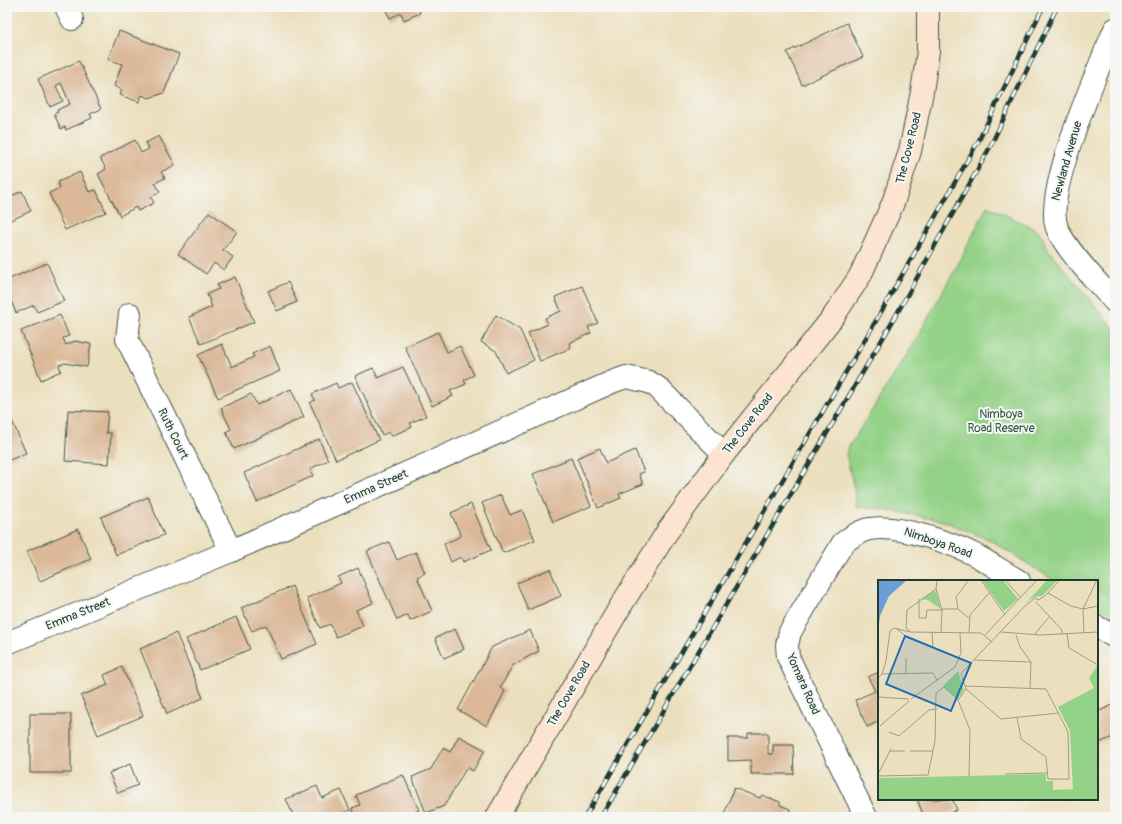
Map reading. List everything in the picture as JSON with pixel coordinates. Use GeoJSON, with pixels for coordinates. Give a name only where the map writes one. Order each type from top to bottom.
{"type":"FeatureCollection","features":[{"type":"Feature","properties":{"kind":"street","name":"The Cove Road"},"geometry":{"type":"LineString","coordinates":[[496,817],[620,607],[667,532],[724,454],[834,316],[860,276],[893,203],[910,152],[922,92],[928,51],[928,7]]}},
{"type":"Feature","properties":{"kind":"street","name":"Newland Avenue"},"geometry":{"type":"LineString","coordinates":[[1115,29],[1076,124],[1056,195],[1054,218],[1062,238],[1115,302]]}},
{"type":"Feature","properties":{"kind":"street","name":"Ruth Court"},"geometry":{"type":"LineString","coordinates":[[130,314],[127,339],[231,551]]}},
{"type":"Feature","properties":{"kind":"street","name":"Emma Street"},"geometry":{"type":"LineString","coordinates":[[7,643],[231,551],[626,377],[640,379],[657,387],[724,454]]}},
{"type":"Feature","properties":{"kind":"street","name":"Nimboya Road"},"geometry":{"type":"LineString","coordinates":[[852,536],[870,529],[896,529],[931,538],[975,555],[1017,580]]}},
{"type":"Feature","properties":{"kind":"street","name":"Yomara Road"},"geometry":{"type":"LineString","coordinates":[[852,536],[844,543],[790,632],[787,645],[788,657],[866,817]]}},
{"type":"Feature","properties":{"kind":"street"},"geometry":{"type":"LineString","coordinates":[[1098,628],[1115,637]]}},
{"type":"Feature","properties":{"kind":"green space","name":"Nimboya Road Reserve"},"geometry":{"type":"Polygon","coordinates":[[[987,206],[1039,231],[1049,251],[1115,329],[1115,616],[1098,608],[1098,580],[1053,580],[990,540],[943,521],[883,509],[856,507],[856,497],[846,454],[848,448],[913,345],[962,257],[987,206]]]}},
{"type":"Feature","properties":{"kind":"building"},"geometry":{"type":"Polygon","coordinates":[[[384,7],[418,7],[420,13],[404,20],[401,13],[390,18],[384,7]]]}},
{"type":"Feature","properties":{"kind":"building"},"geometry":{"type":"Polygon","coordinates":[[[847,23],[863,57],[802,85],[787,52],[847,23]]]}},
{"type":"Feature","properties":{"kind":"building"},"geometry":{"type":"Polygon","coordinates":[[[119,31],[179,54],[164,93],[149,98],[142,95],[139,102],[120,95],[122,90],[114,86],[122,64],[108,59],[119,31]]]}},
{"type":"Feature","properties":{"kind":"building"},"geometry":{"type":"Polygon","coordinates":[[[79,61],[101,109],[90,114],[92,118],[66,130],[65,127],[61,129],[54,114],[58,112],[57,110],[70,104],[61,83],[56,86],[63,101],[50,107],[38,79],[79,61]]]}},
{"type":"Feature","properties":{"kind":"building"},"geometry":{"type":"Polygon","coordinates":[[[159,136],[175,165],[161,172],[165,178],[155,183],[160,192],[151,197],[154,203],[138,211],[136,207],[120,216],[98,174],[106,169],[100,158],[135,140],[141,153],[149,149],[145,143],[159,136]]]}},
{"type":"Feature","properties":{"kind":"building"},"geometry":{"type":"Polygon","coordinates":[[[80,172],[89,192],[96,190],[106,212],[65,230],[49,193],[60,188],[58,182],[80,172]]]}},
{"type":"Feature","properties":{"kind":"building"},"geometry":{"type":"Polygon","coordinates":[[[22,191],[31,211],[11,220],[7,211],[7,198],[22,191]]]}},
{"type":"Feature","properties":{"kind":"building"},"geometry":{"type":"Polygon","coordinates":[[[209,212],[237,232],[223,250],[233,257],[224,270],[214,263],[206,274],[178,254],[209,212]]]}},
{"type":"Feature","properties":{"kind":"building"},"geometry":{"type":"Polygon","coordinates":[[[47,263],[64,301],[37,312],[34,305],[16,313],[7,291],[7,280],[47,263]]]}},
{"type":"Feature","properties":{"kind":"building"},"geometry":{"type":"Polygon","coordinates":[[[235,277],[254,322],[201,344],[189,317],[212,307],[207,294],[219,289],[217,285],[235,277]]]}},
{"type":"Feature","properties":{"kind":"building"},"geometry":{"type":"Polygon","coordinates":[[[288,282],[297,302],[277,311],[268,291],[288,282]]]}},
{"type":"Feature","properties":{"kind":"building"},"geometry":{"type":"Polygon","coordinates":[[[582,286],[598,323],[588,327],[591,333],[569,343],[571,348],[540,361],[528,333],[548,324],[545,318],[561,311],[555,297],[582,286]]]}},
{"type":"Feature","properties":{"kind":"building"},"geometry":{"type":"Polygon","coordinates":[[[60,315],[69,336],[63,338],[66,345],[75,341],[91,344],[87,367],[65,363],[59,365],[61,371],[41,380],[21,331],[60,315]]]}},
{"type":"Feature","properties":{"kind":"building"},"geometry":{"type":"Polygon","coordinates":[[[496,315],[520,330],[534,360],[506,373],[496,351],[481,342],[496,315]]]}},
{"type":"Feature","properties":{"kind":"building"},"geometry":{"type":"Polygon","coordinates":[[[438,332],[447,352],[460,346],[474,375],[464,380],[466,384],[450,391],[453,396],[432,406],[405,347],[438,332]]]}},
{"type":"Feature","properties":{"kind":"building"},"geometry":{"type":"Polygon","coordinates":[[[222,344],[232,367],[254,357],[252,354],[270,346],[280,371],[218,398],[198,355],[222,344]]]}},
{"type":"Feature","properties":{"kind":"building"},"geometry":{"type":"Polygon","coordinates":[[[403,367],[426,416],[410,423],[412,427],[391,436],[389,432],[382,435],[355,376],[373,368],[378,378],[403,367]]]}},
{"type":"Feature","properties":{"kind":"building"},"geometry":{"type":"Polygon","coordinates":[[[352,382],[379,440],[336,460],[310,403],[315,400],[312,394],[336,383],[338,388],[352,382]]]}},
{"type":"Feature","properties":{"kind":"building"},"geometry":{"type":"Polygon","coordinates":[[[291,389],[304,417],[234,449],[226,432],[231,429],[221,408],[251,394],[257,405],[291,389]]]}},
{"type":"Feature","properties":{"kind":"building"},"geometry":{"type":"Polygon","coordinates":[[[68,410],[108,412],[106,433],[111,433],[109,464],[65,461],[68,410]]]}},
{"type":"Feature","properties":{"kind":"building"},"geometry":{"type":"Polygon","coordinates":[[[9,414],[26,453],[7,461],[7,415],[9,414]]]}},
{"type":"Feature","properties":{"kind":"building"},"geometry":{"type":"Polygon","coordinates":[[[319,439],[328,460],[310,469],[313,476],[257,502],[244,473],[319,439]]]}},
{"type":"Feature","properties":{"kind":"building"},"geometry":{"type":"Polygon","coordinates":[[[600,448],[606,463],[635,450],[644,472],[639,474],[643,484],[619,494],[621,498],[598,508],[577,458],[600,448]]]}},
{"type":"Feature","properties":{"kind":"building"},"geometry":{"type":"Polygon","coordinates":[[[571,458],[591,506],[553,522],[533,474],[571,458]]]}},
{"type":"Feature","properties":{"kind":"building"},"geometry":{"type":"Polygon","coordinates":[[[501,495],[510,515],[522,510],[535,540],[503,553],[482,503],[501,495]]]}},
{"type":"Feature","properties":{"kind":"building"},"geometry":{"type":"Polygon","coordinates":[[[148,497],[164,535],[116,555],[101,517],[148,497]]]}},
{"type":"Feature","properties":{"kind":"building"},"geometry":{"type":"Polygon","coordinates":[[[471,504],[491,550],[463,562],[461,557],[451,562],[444,544],[461,536],[451,513],[471,504]]]}},
{"type":"Feature","properties":{"kind":"building"},"geometry":{"type":"Polygon","coordinates":[[[78,529],[91,559],[40,581],[27,551],[78,529]]]}},
{"type":"Feature","properties":{"kind":"building"},"geometry":{"type":"Polygon","coordinates":[[[389,542],[397,560],[416,552],[425,573],[417,577],[432,611],[410,621],[408,615],[397,620],[367,551],[389,542]]]}},
{"type":"Feature","properties":{"kind":"building"},"geometry":{"type":"Polygon","coordinates":[[[358,568],[373,603],[356,610],[363,626],[336,637],[330,624],[320,628],[307,598],[341,583],[338,577],[358,568]]]}},
{"type":"Feature","properties":{"kind":"building"},"geometry":{"type":"Polygon","coordinates":[[[550,569],[561,596],[528,610],[517,583],[550,569]]]}},
{"type":"Feature","properties":{"kind":"building"},"geometry":{"type":"Polygon","coordinates":[[[292,586],[317,644],[281,659],[266,625],[252,631],[241,608],[292,586]]]}},
{"type":"Feature","properties":{"kind":"building"},"geometry":{"type":"Polygon","coordinates":[[[236,617],[250,649],[200,670],[186,639],[236,617]]]}},
{"type":"Feature","properties":{"kind":"building"},"geometry":{"type":"Polygon","coordinates":[[[455,629],[464,649],[444,658],[435,638],[455,629]]]}},
{"type":"Feature","properties":{"kind":"building"},"geometry":{"type":"Polygon","coordinates":[[[530,630],[539,651],[513,665],[500,688],[505,691],[487,726],[458,710],[492,647],[530,630]]]}},
{"type":"Feature","properties":{"kind":"building"},"geometry":{"type":"Polygon","coordinates":[[[176,633],[203,698],[167,714],[140,649],[176,633]]]}},
{"type":"Feature","properties":{"kind":"building"},"geometry":{"type":"Polygon","coordinates":[[[122,667],[143,716],[98,735],[81,696],[108,685],[104,675],[122,667]]]}},
{"type":"Feature","properties":{"kind":"building"},"geometry":{"type":"Polygon","coordinates":[[[878,672],[878,722],[867,727],[855,700],[875,691],[868,677],[878,672]]]}},
{"type":"Feature","properties":{"kind":"building"},"geometry":{"type":"Polygon","coordinates":[[[1115,704],[1115,736],[1098,744],[1098,712],[1115,704]]]}},
{"type":"Feature","properties":{"kind":"building"},"geometry":{"type":"Polygon","coordinates":[[[30,714],[71,714],[71,773],[30,773],[30,714]]]}},
{"type":"Feature","properties":{"kind":"building"},"geometry":{"type":"Polygon","coordinates":[[[748,733],[768,733],[768,754],[773,754],[773,745],[793,745],[794,774],[751,774],[751,760],[728,761],[728,738],[748,738],[748,733]]]}},
{"type":"Feature","properties":{"kind":"building"},"geometry":{"type":"Polygon","coordinates":[[[459,736],[485,750],[473,771],[467,767],[444,806],[426,813],[412,777],[431,769],[443,748],[450,752],[459,736]]]}},
{"type":"Feature","properties":{"kind":"building"},"geometry":{"type":"Polygon","coordinates":[[[130,764],[138,785],[118,793],[109,773],[130,764]]]}},
{"type":"Feature","properties":{"kind":"building"},"geometry":{"type":"Polygon","coordinates":[[[403,775],[419,810],[403,817],[355,817],[352,808],[360,805],[356,795],[403,775]]]}},
{"type":"Feature","properties":{"kind":"building"},"geometry":{"type":"Polygon","coordinates":[[[317,786],[322,798],[341,790],[350,810],[333,817],[294,817],[286,799],[317,786]]]}},
{"type":"Feature","properties":{"kind":"building"},"geometry":{"type":"Polygon","coordinates":[[[734,788],[760,798],[762,795],[780,802],[780,805],[790,809],[787,817],[723,817],[734,788]]]}},
{"type":"Feature","properties":{"kind":"building"},"geometry":{"type":"Polygon","coordinates":[[[917,800],[952,800],[957,810],[940,817],[924,817],[917,800]]]}},
{"type":"Feature","properties":{"kind":"railway"},"geometry":{"type":"LineString","coordinates":[[585,817],[877,319],[979,140],[1043,7]]}},
{"type":"Feature","properties":{"kind":"railway"},"geometry":{"type":"LineString","coordinates":[[601,817],[890,326],[990,147],[1057,7]]}}]}
